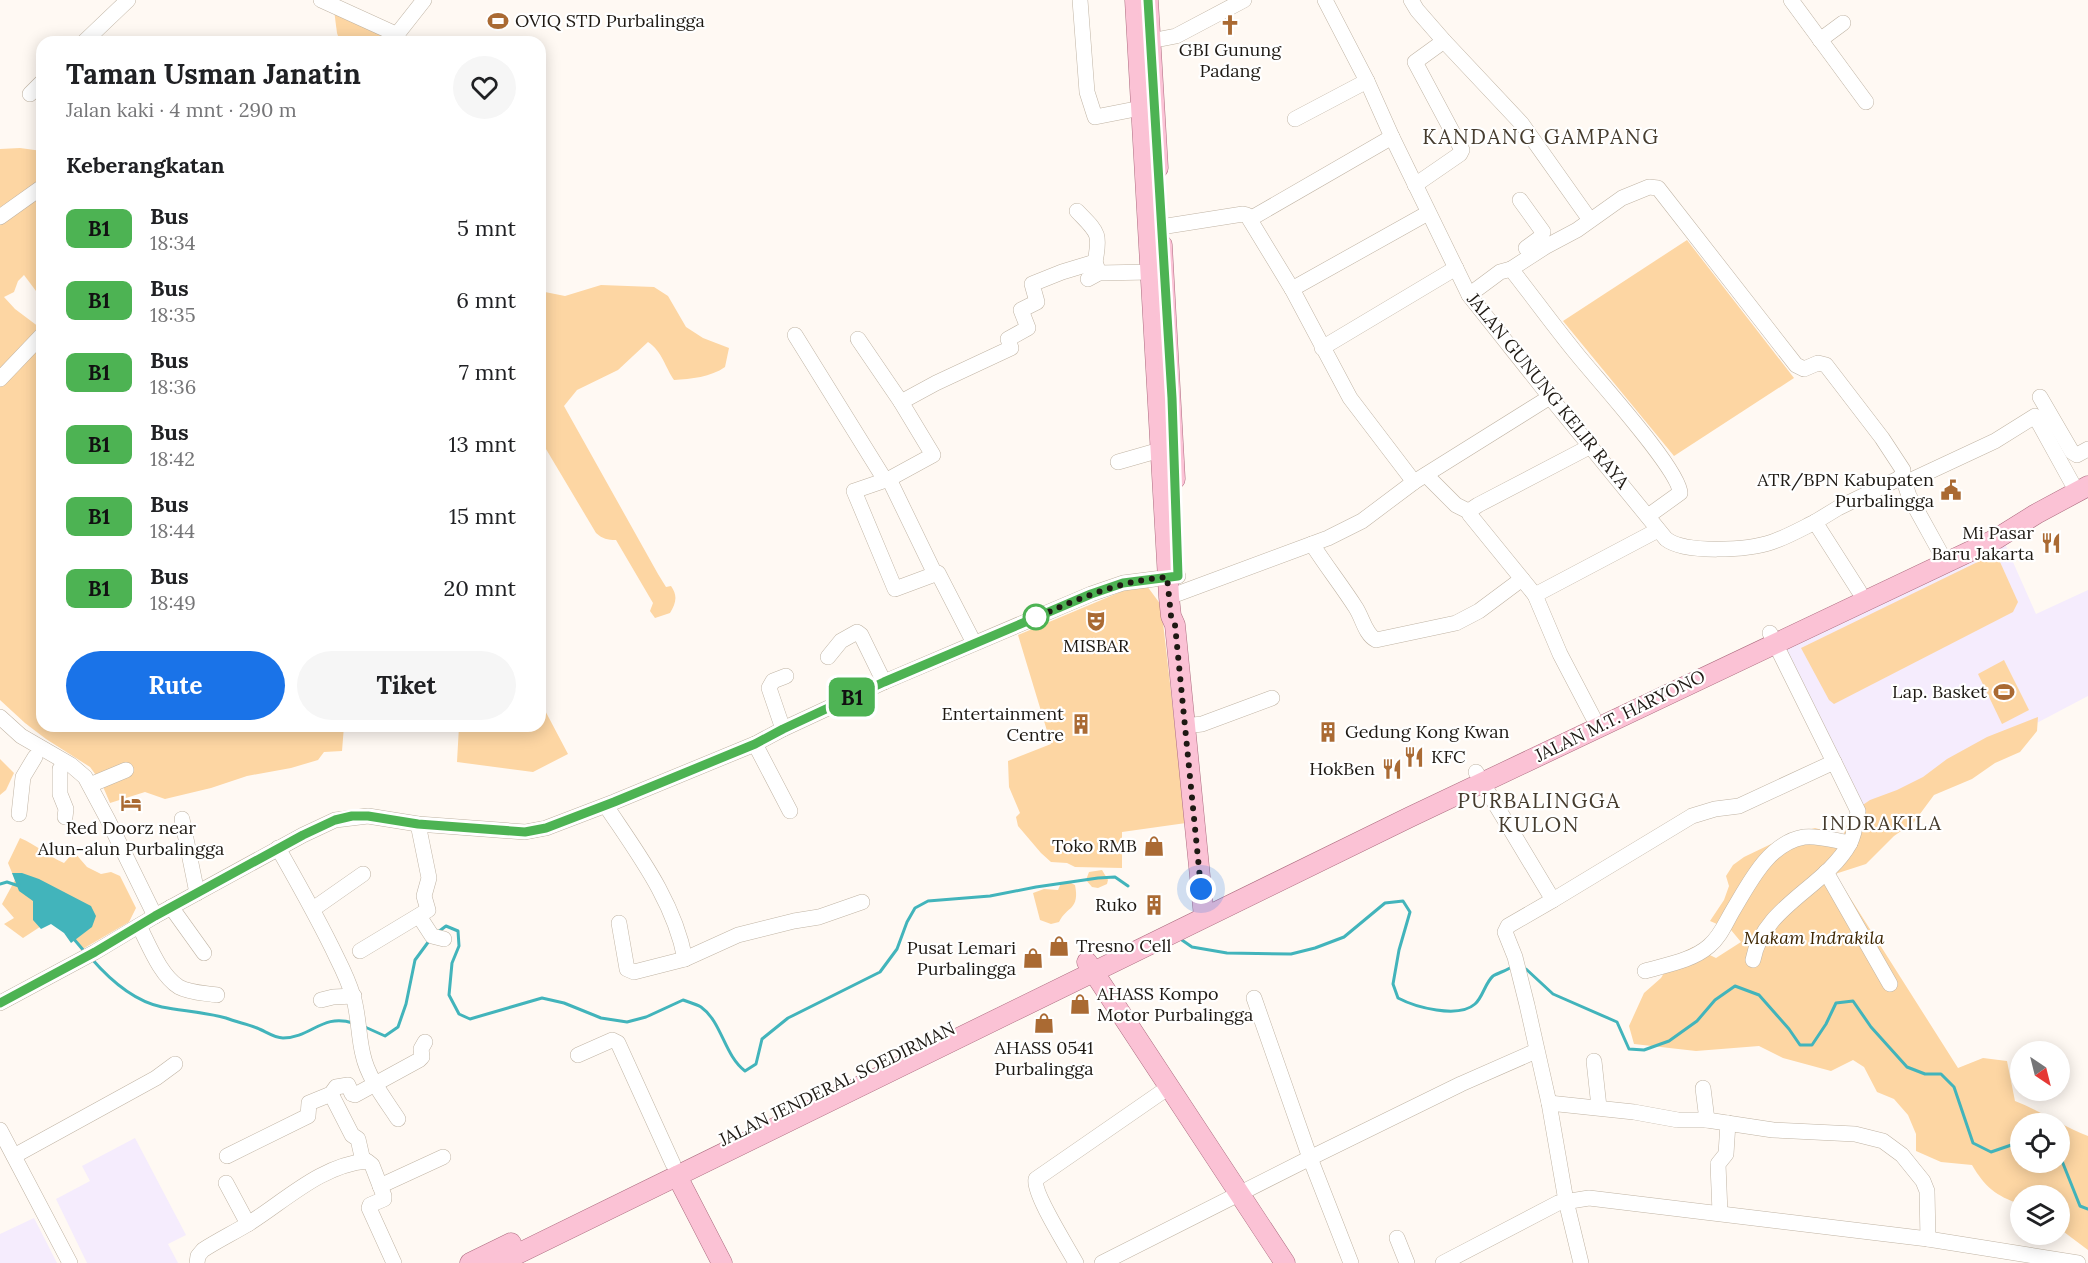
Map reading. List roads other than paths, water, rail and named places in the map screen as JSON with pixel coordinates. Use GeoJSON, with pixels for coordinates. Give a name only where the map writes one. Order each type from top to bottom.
{"type":"FeatureCollection","features":[{"type":"Feature","properties":{"kind":"main road"},"geometry":{"type":"LineString","coordinates":[[1135,0],[1144,43]]}},
{"type":"Feature","properties":{"kind":"main road"},"geometry":{"type":"LineString","coordinates":[[1148,0],[1144,43],[1154,228],[1172,398],[1173,586]]}},
{"type":"Feature","properties":{"kind":"main road"},"geometry":{"type":"LineString","coordinates":[[1154,228],[1150,272],[1160,450],[1173,586],[1179,615],[1175,625],[1203,911]]}},
{"type":"Feature","properties":{"kind":"main road","name":"JALAN M.T. HARYONO"},"geometry":{"type":"LineString","coordinates":[[1480,777],[1593,717],[1996,539],[2082,489]]}},
{"type":"Feature","properties":{"kind":"main road","name":"JALAN M.T. HARYONO"},"geometry":{"type":"LineString","coordinates":[[1203,911],[1773,638],[1859,591],[2003,521],[2036,514]]}},
{"type":"Feature","properties":{"kind":"main road","name":"JALAN JENDERAL SOEDIRMAN"},"geometry":{"type":"LineString","coordinates":[[470,1263],[675,1170],[1203,911]]}},
{"type":"Feature","properties":{"kind":"main road"},"geometry":{"type":"LineString","coordinates":[[1090,967],[1285,1263]]}},
{"type":"Feature","properties":{"kind":"main road"},"geometry":{"type":"LineString","coordinates":[[675,1170],[722,1263]]}},
{"type":"Feature","properties":{"kind":"main road","name":"JALAN JENDERAL SOEDIRMAN"},"geometry":{"type":"LineString","coordinates":[[499,1263],[675,1170]]}},
{"type":"Feature","properties":{"kind":"street"},"geometry":{"type":"LineString","coordinates":[[90,36],[128,0]]}},
{"type":"Feature","properties":{"kind":"street"},"geometry":{"type":"LineString","coordinates":[[321,0],[388,36]]}},
{"type":"Feature","properties":{"kind":"street"},"geometry":{"type":"LineString","coordinates":[[396,36],[424,0]]}},
{"type":"Feature","properties":{"kind":"street"},"geometry":{"type":"LineString","coordinates":[[1080,0],[1087,92],[1095,117],[1148,116]]}},
{"type":"Feature","properties":{"kind":"street"},"geometry":{"type":"LineString","coordinates":[[1144,43],[1176,36],[1244,0]]}},
{"type":"Feature","properties":{"kind":"street","name":"JALAN GUNUNG KELIR RAYA"},"geometry":{"type":"LineString","coordinates":[[1325,0],[1367,81],[1463,284],[1550,397],[1658,530],[1675,545],[1732,548],[1770,543],[1894,482],[1995,441],[2035,416],[2082,489]]}},
{"type":"Feature","properties":{"kind":"street"},"geometry":{"type":"LineString","coordinates":[[1791,0],[1866,102]]}},
{"type":"Feature","properties":{"kind":"street"},"geometry":{"type":"LineString","coordinates":[[1413,4],[1444,41],[1522,124],[1588,217]]}},
{"type":"Feature","properties":{"kind":"street"},"geometry":{"type":"LineString","coordinates":[[1820,40],[1843,23]]}},
{"type":"Feature","properties":{"kind":"street"},"geometry":{"type":"LineString","coordinates":[[1414,184],[1461,152],[1461,148],[1415,62],[1444,41]]}},
{"type":"Feature","properties":{"kind":"street"},"geometry":{"type":"LineString","coordinates":[[1295,119],[1367,81]]}},
{"type":"Feature","properties":{"kind":"street"},"geometry":{"type":"LineString","coordinates":[[30,94],[36,88]]}},
{"type":"Feature","properties":{"kind":"street"},"geometry":{"type":"LineString","coordinates":[[1250,219],[1392,137]]}},
{"type":"Feature","properties":{"kind":"street"},"geometry":{"type":"LineString","coordinates":[[1322,348],[1463,284],[1500,272],[1567,237],[1588,217],[1629,195],[1654,186],[1658,188],[1796,365],[1804,369],[1815,363],[1826,365],[1882,438],[1903,470],[1903,479],[1909,496],[1940,552]]}},
{"type":"Feature","properties":{"kind":"street"},"geometry":{"type":"LineString","coordinates":[[0,217],[36,191]]}},
{"type":"Feature","properties":{"kind":"street"},"geometry":{"type":"LineString","coordinates":[[1520,200],[1543,232],[1541,237],[1522,250],[1519,261],[1577,355],[1662,458],[1680,487],[1680,493],[1648,516]]}},
{"type":"Feature","properties":{"kind":"street"},"geometry":{"type":"LineString","coordinates":[[1077,211],[1097,233],[1099,240],[1094,272]]}},
{"type":"Feature","properties":{"kind":"street"},"geometry":{"type":"LineString","coordinates":[[1292,289],[1428,213]]}},
{"type":"Feature","properties":{"kind":"street"},"geometry":{"type":"LineString","coordinates":[[1154,228],[1243,214],[1250,219],[1292,289],[1350,398],[1365,419],[1420,479],[1470,512],[1472,518],[1535,595],[1560,654],[1593,717]]}},
{"type":"Feature","properties":{"kind":"street"},"geometry":{"type":"LineString","coordinates":[[901,402],[1011,348],[1008,339],[1028,328],[1021,310],[1037,302],[1032,284],[1062,272],[1150,272]]}},
{"type":"Feature","properties":{"kind":"street"},"geometry":{"type":"LineString","coordinates":[[795,335],[887,479],[935,574]]}},
{"type":"Feature","properties":{"kind":"street"},"geometry":{"type":"LineString","coordinates":[[858,339],[934,454],[887,479],[856,489],[854,493],[895,588],[898,590],[935,574],[940,575],[974,644]]}},
{"type":"Feature","properties":{"kind":"street"},"geometry":{"type":"LineString","coordinates":[[0,379],[36,341]]}},
{"type":"Feature","properties":{"kind":"street"},"geometry":{"type":"LineString","coordinates":[[0,1003],[318,827],[352,816],[368,816],[418,824],[525,832],[546,828],[606,806],[755,744],[884,682],[1107,588],[1145,579],[1173,586],[1328,538],[1362,521],[1420,479],[1550,397]]}},
{"type":"Feature","properties":{"kind":"street"},"geometry":{"type":"LineString","coordinates":[[2040,397],[2072,452],[2077,455],[2088,449]]}},
{"type":"Feature","properties":{"kind":"street"},"geometry":{"type":"LineString","coordinates":[[1470,512],[1478,505],[1591,446]]}},
{"type":"Feature","properties":{"kind":"street"},"geometry":{"type":"LineString","coordinates":[[1118,462],[1160,450]]}},
{"type":"Feature","properties":{"kind":"street"},"geometry":{"type":"LineString","coordinates":[[1815,522],[1859,591]]}},
{"type":"Feature","properties":{"kind":"street"},"geometry":{"type":"LineString","coordinates":[[1535,595],[1658,530]]}},
{"type":"Feature","properties":{"kind":"street"},"geometry":{"type":"LineString","coordinates":[[1312,544],[1354,606],[1369,634],[1376,640],[1456,623],[1473,615],[1522,579]]}},
{"type":"Feature","properties":{"kind":"street"},"geometry":{"type":"LineString","coordinates":[[828,657],[841,641],[857,632],[861,635],[884,682]]}},
{"type":"Feature","properties":{"kind":"street"},"geometry":{"type":"LineString","coordinates":[[1753,960],[1758,941],[1767,926],[1826,872],[1850,843],[1858,811],[1773,638]]}},
{"type":"Feature","properties":{"kind":"street"},"geometry":{"type":"LineString","coordinates":[[783,729],[769,688],[773,681],[786,676]]}},
{"type":"Feature","properties":{"kind":"street"},"geometry":{"type":"LineString","coordinates":[[1185,726],[1202,724],[1272,698]]}},
{"type":"Feature","properties":{"kind":"street"},"geometry":{"type":"LineString","coordinates":[[0,717],[30,743],[80,772],[90,785],[167,975],[178,986],[191,992],[217,995]]}},
{"type":"Feature","properties":{"kind":"street"},"geometry":{"type":"LineString","coordinates":[[0,731],[35,757],[60,769],[76,782],[104,823]]}},
{"type":"Feature","properties":{"kind":"street"},"geometry":{"type":"LineString","coordinates":[[755,744],[790,811]]}},
{"type":"Feature","properties":{"kind":"street"},"geometry":{"type":"LineString","coordinates":[[19,814],[23,777],[35,757]]}},
{"type":"Feature","properties":{"kind":"street"},"geometry":{"type":"LineString","coordinates":[[1581,1263],[1566,1201],[1549,1103],[1515,957],[1505,932],[1508,926],[1692,816],[1715,809],[1739,806],[1834,762]]}},
{"type":"Feature","properties":{"kind":"street"},"geometry":{"type":"LineString","coordinates":[[60,769],[60,794],[66,809],[65,817]]}},
{"type":"Feature","properties":{"kind":"street"},"geometry":{"type":"LineString","coordinates":[[90,785],[126,770]]}},
{"type":"Feature","properties":{"kind":"street"},"geometry":{"type":"LineString","coordinates":[[1480,777],[1553,900]]}},
{"type":"Feature","properties":{"kind":"street"},"geometry":{"type":"LineString","coordinates":[[606,806],[660,888],[681,936],[685,959]]}},
{"type":"Feature","properties":{"kind":"street"},"geometry":{"type":"LineString","coordinates":[[182,819],[197,893]]}},
{"type":"Feature","properties":{"kind":"street"},"geometry":{"type":"LineString","coordinates":[[360,951],[428,910],[424,896],[429,878],[418,824]]}},
{"type":"Feature","properties":{"kind":"street"},"geometry":{"type":"LineString","coordinates":[[1645,971],[1698,954],[1710,946],[1719,936],[1766,859],[1780,847],[1806,837],[1850,843]]}},
{"type":"Feature","properties":{"kind":"street"},"geometry":{"type":"LineString","coordinates":[[278,849],[313,909],[354,996],[366,1065],[398,1119]]}},
{"type":"Feature","properties":{"kind":"street"},"geometry":{"type":"LineString","coordinates":[[1826,872],[1890,984]]}},
{"type":"Feature","properties":{"kind":"street"},"geometry":{"type":"LineString","coordinates":[[313,909],[363,874]]}},
{"type":"Feature","properties":{"kind":"street"},"geometry":{"type":"LineString","coordinates":[[619,923],[627,969],[631,972],[685,959],[738,934],[819,917],[862,902]]}},
{"type":"Feature","properties":{"kind":"street"},"geometry":{"type":"LineString","coordinates":[[171,908],[204,953]]}},
{"type":"Feature","properties":{"kind":"street"},"geometry":{"type":"LineString","coordinates":[[419,916],[432,936],[444,939]]}},
{"type":"Feature","properties":{"kind":"street"},"geometry":{"type":"LineString","coordinates":[[321,1000],[354,996]]}},
{"type":"Feature","properties":{"kind":"street"},"geometry":{"type":"LineString","coordinates":[[1254,998],[1310,1158],[1352,1263]]}},
{"type":"Feature","properties":{"kind":"street"},"geometry":{"type":"LineString","coordinates":[[578,1054],[612,1040],[618,1043],[675,1170]]}},
{"type":"Feature","properties":{"kind":"street"},"geometry":{"type":"LineString","coordinates":[[227,1156],[308,1116],[309,1103],[331,1094],[335,1088],[345,1084],[349,1085],[352,1094],[355,1095],[421,1059],[421,1049],[425,1042]]}},
{"type":"Feature","properties":{"kind":"street"},"geometry":{"type":"LineString","coordinates":[[1102,1263],[1461,1084],[1536,1051]]}},
{"type":"Feature","properties":{"kind":"street"},"geometry":{"type":"LineString","coordinates":[[1594,1061],[1599,1107]]}},
{"type":"Feature","properties":{"kind":"street"},"geometry":{"type":"LineString","coordinates":[[14,1156],[156,1078],[175,1064]]}},
{"type":"Feature","properties":{"kind":"street"},"geometry":{"type":"LineString","coordinates":[[1077,1263],[1040,1198],[1034,1185],[1036,1179],[1169,1088]]}},
{"type":"Feature","properties":{"kind":"street"},"geometry":{"type":"LineString","coordinates":[[1704,1088],[1707,1120]]}},
{"type":"Feature","properties":{"kind":"street"},"geometry":{"type":"LineString","coordinates":[[331,1094],[352,1135],[358,1139],[363,1161]]}},
{"type":"Feature","properties":{"kind":"street"},"geometry":{"type":"LineString","coordinates":[[1549,1103],[1599,1107],[1678,1120],[1707,1120],[1773,1130],[1855,1134],[1875,1138],[1888,1143],[1902,1155],[1923,1181],[1927,1191],[1928,1239]]}},
{"type":"Feature","properties":{"kind":"street"},"geometry":{"type":"LineString","coordinates":[[1720,1213],[1718,1164],[1726,1154],[1728,1123]]}},
{"type":"Feature","properties":{"kind":"street"},"geometry":{"type":"LineString","coordinates":[[0,1132],[69,1263]]}},
{"type":"Feature","properties":{"kind":"street"},"geometry":{"type":"LineString","coordinates":[[380,1186],[443,1157]]}},
{"type":"Feature","properties":{"kind":"street"},"geometry":{"type":"LineString","coordinates":[[197,1263],[198,1256],[203,1250],[248,1224],[307,1184],[342,1166],[363,1161],[370,1162],[384,1196],[384,1199],[370,1205],[369,1208],[394,1263]]}},
{"type":"Feature","properties":{"kind":"street"},"geometry":{"type":"LineString","coordinates":[[226,1183],[248,1224]]}},
{"type":"Feature","properties":{"kind":"street"},"geometry":{"type":"LineString","coordinates":[[1443,1263],[1553,1205],[1589,1198],[1928,1239],[2071,1262]]}},
{"type":"Feature","properties":{"kind":"street"},"geometry":{"type":"LineString","coordinates":[[1397,1238],[1407,1263]]}},
{"type":"Feature","properties":{"kind":"water"},"geometry":{"type":"Polygon","coordinates":[[[12,873],[22,873],[39,879],[91,906],[96,916],[92,927],[71,943],[64,933],[51,924],[41,929],[33,920],[33,901],[19,891],[12,873]]]}},
{"type":"Feature","properties":{"kind":"waterway"},"geometry":{"type":"LineString","coordinates":[[438,932],[446,926],[458,931],[459,946],[452,963],[449,995],[459,1014],[470,1019],[542,998],[564,1003],[601,1018],[627,1022],[646,1017],[683,1000],[699,1006],[708,1013],[732,1056],[745,1071],[756,1064],[762,1039],[788,1018],[880,972],[897,949],[915,908],[928,901],[990,896],[1098,878],[1115,877],[1128,886]]}},
{"type":"Feature","properties":{"kind":"waterway"},"geometry":{"type":"LineString","coordinates":[[0,884],[7,882],[19,886]]}},
{"type":"Feature","properties":{"kind":"waterway"},"geometry":{"type":"LineString","coordinates":[[1179,938],[1192,947],[1227,953],[1291,954],[1344,937],[1385,903],[1403,901],[1410,912],[1399,950],[1393,984],[1398,998],[1436,1010],[1458,1011],[1475,1004],[1493,976],[1510,968]]}},
{"type":"Feature","properties":{"kind":"waterway"},"geometry":{"type":"LineString","coordinates":[[73,938],[84,951]]}},
{"type":"Feature","properties":{"kind":"waterway"},"geometry":{"type":"LineString","coordinates":[[365,1027],[385,1036],[398,1027],[406,1004],[415,960],[429,941]]}},
{"type":"Feature","properties":{"kind":"waterway"},"geometry":{"type":"LineString","coordinates":[[91,958],[114,982],[141,1000],[162,1007],[226,1018],[280,1038],[293,1037],[333,1021],[353,1023]]}},
{"type":"Feature","properties":{"kind":"waterway"},"geometry":{"type":"LineString","coordinates":[[1526,969],[1553,994],[1617,1022],[1629,1049],[1644,1050],[1669,1041],[1697,1021],[1715,1000],[1735,986],[1759,995],[1800,1045],[1812,1045],[1836,1003],[1853,1001],[1871,1027],[1907,1067],[1925,1074],[1941,1074],[1954,1087],[1973,1143],[1991,1152],[2010,1145]]}},
{"type":"Feature","properties":{"kind":"waterway"},"geometry":{"type":"LineString","coordinates":[[2067,1173],[2080,1206],[2088,1209]]}},
{"type":"Feature","properties":{"kind":"place","name":"OVIQ STD Purbalingga"},"geometry":{"type":"Point","coordinates":[498,21]}},
{"type":"Feature","properties":{"kind":"place","name":"GBI Gunung Padang"},"geometry":{"type":"Point","coordinates":[1230,25]}},
{"type":"Feature","properties":{"kind":"place","name":"ATR/BPN Kabupaten Purbalingga"},"geometry":{"type":"Point","coordinates":[1951,490]}},
{"type":"Feature","properties":{"kind":"place","name":"Mi Pasar Baru Jakarta"},"geometry":{"type":"Point","coordinates":[2051,543]}},
{"type":"Feature","properties":{"kind":"place","name":"MISBAR"},"geometry":{"type":"Point","coordinates":[1096,621]}},
{"type":"Feature","properties":{"kind":"place","name":"Lap. Basket"},"geometry":{"type":"Point","coordinates":[2004,692]}},
{"type":"Feature","properties":{"kind":"place","name":"Entertainment Centre"},"geometry":{"type":"Point","coordinates":[1081,724]}},
{"type":"Feature","properties":{"kind":"place","name":"Gedung Kong Kwan"},"geometry":{"type":"Point","coordinates":[1328,732]}},
{"type":"Feature","properties":{"kind":"place","name":"KFC"},"geometry":{"type":"Point","coordinates":[1414,757]}},
{"type":"Feature","properties":{"kind":"place","name":"HokBen"},"geometry":{"type":"Point","coordinates":[1392,769]}},
{"type":"Feature","properties":{"kind":"place","name":"Red Doorz near Alun-alun Purbalingga"},"geometry":{"type":"Point","coordinates":[131,803]}},
{"type":"Feature","properties":{"kind":"place","name":"Toko RMB"},"geometry":{"type":"Point","coordinates":[1154,846]}},
{"type":"Feature","properties":{"kind":"place","name":"Ruko"},"geometry":{"type":"Point","coordinates":[1154,905]}},
{"type":"Feature","properties":{"kind":"place","name":"Tresno Cell"},"geometry":{"type":"Point","coordinates":[1059,946]}},
{"type":"Feature","properties":{"kind":"place","name":"Pusat Lemari Purbalingga"},"geometry":{"type":"Point","coordinates":[1033,958]}},
{"type":"Feature","properties":{"kind":"place","name":"AHASS Kompo Motor Purbalingga"},"geometry":{"type":"Point","coordinates":[1080,1004]}},
{"type":"Feature","properties":{"kind":"place","name":"AHASS 0541 Purbalingga"},"geometry":{"type":"Point","coordinates":[1044,1023]}},
{"type":"Feature","properties":{"kind":"district","name":"KANDANG GAMPANG"},"geometry":{"type":"Point","coordinates":[1541,137]}},
{"type":"Feature","properties":{"kind":"district","name":"PURBALINGGA KULON"},"geometry":{"type":"Point","coordinates":[1539,813]}},
{"type":"Feature","properties":{"kind":"district","name":"INDRAKILA"},"geometry":{"type":"Point","coordinates":[1882,823]}},
{"type":"Feature","properties":{"kind":"park label","name":"Makam Indrakila"},"geometry":{"type":"Point","coordinates":[1814,938]}}]}
